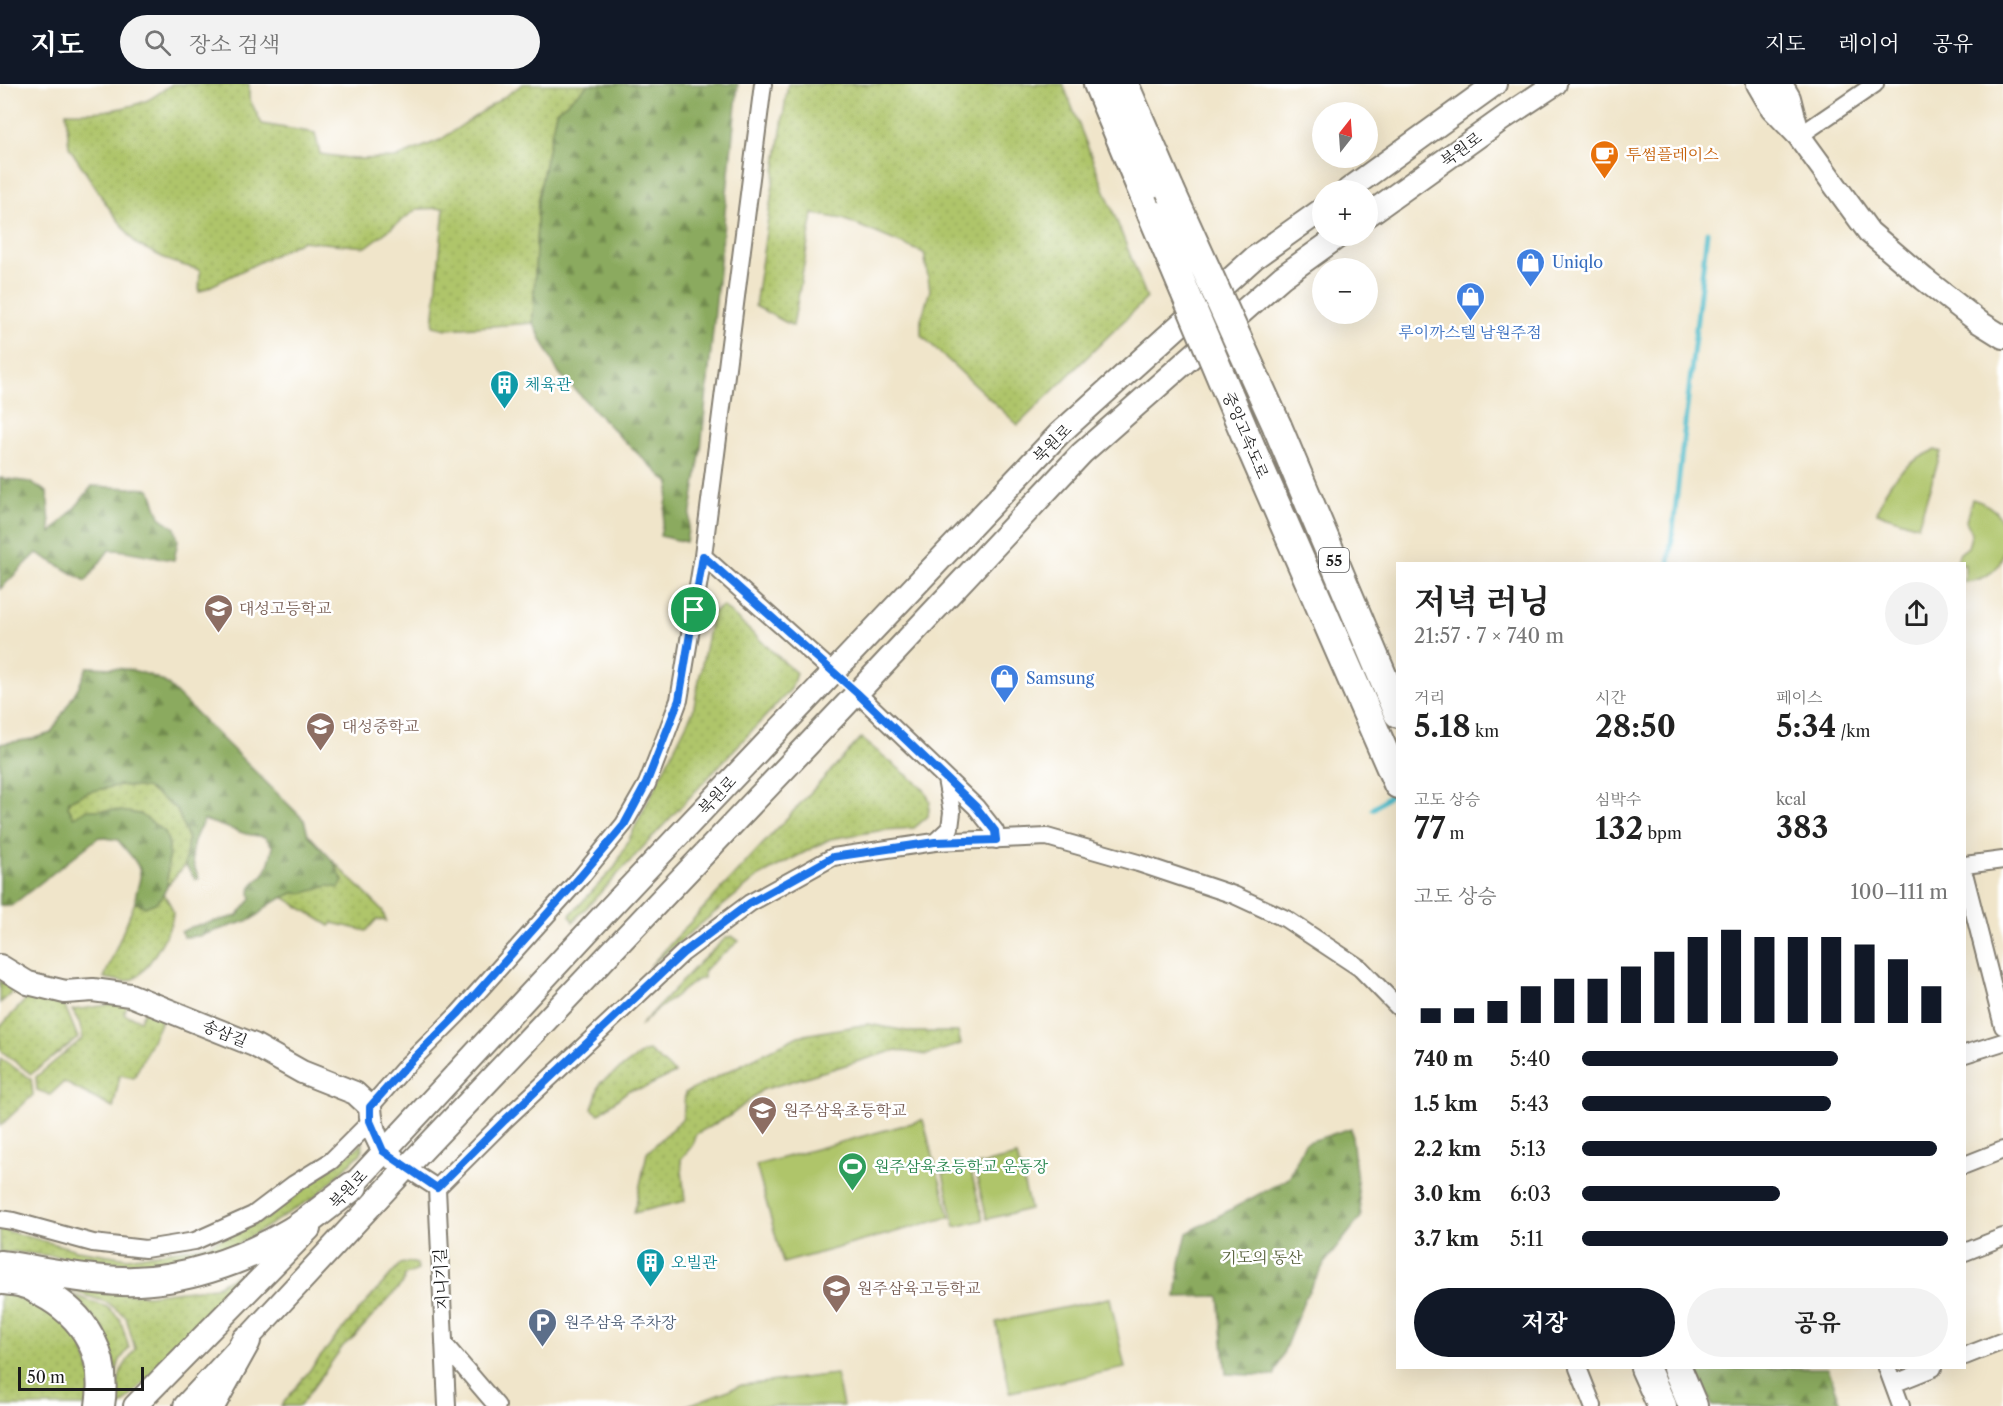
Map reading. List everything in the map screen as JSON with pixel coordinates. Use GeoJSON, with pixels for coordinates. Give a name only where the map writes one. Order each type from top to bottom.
{"type":"FeatureCollection","features":[{"type":"Feature","properties":{"kind":"highway","name":"중앙고속도로"},"geometry":{"type":"LineString","coordinates":[[1098,84],[1252,450],[1396,779]]}},
{"type":"Feature","properties":{"kind":"highway","name":"중앙고속도로"},"geometry":{"type":"LineString","coordinates":[[1124,84],[1277,426],[1394,703]]}},
{"type":"Feature","properties":{"kind":"highway"},"geometry":{"type":"LineString","coordinates":[[0,1265],[123,1282],[188,1274],[236,1258],[290,1232],[353,1186]]}},
{"type":"Feature","properties":{"kind":"highway"},"geometry":{"type":"LineString","coordinates":[[0,1280],[25,1284],[58,1301],[86,1328],[99,1357],[102,1392],[100,1406]]}},
{"type":"Feature","properties":{"kind":"highway"},"geometry":{"type":"LineString","coordinates":[[210,1406],[246,1341]]}},
{"type":"Feature","properties":{"kind":"highway"},"geometry":{"type":"LineString","coordinates":[[1646,1369],[1662,1406]]}},
{"type":"Feature","properties":{"kind":"highway"},"geometry":{"type":"LineString","coordinates":[[1677,1369],[1693,1406]]}},
{"type":"Feature","properties":{"kind":"street"},"geometry":{"type":"LineString","coordinates":[[0,1220],[13,1221],[93,1243],[145,1249],[195,1241],[253,1215],[294,1184],[331,1161],[624,825],[646,784],[679,700],[703,556],[763,84]]}},
{"type":"Feature","properties":{"kind":"street","name":"북원로"},"geometry":{"type":"LineString","coordinates":[[1362,180],[1495,84]]}},
{"type":"Feature","properties":{"kind":"street","name":"북원로"},"geometry":{"type":"LineString","coordinates":[[1378,208],[1555,84]]}},
{"type":"Feature","properties":{"kind":"street"},"geometry":{"type":"LineString","coordinates":[[1758,84],[1772,108],[1799,136],[1869,232],[1942,294],[2003,337]]}},
{"type":"Feature","properties":{"kind":"street"},"geometry":{"type":"LineString","coordinates":[[1781,84],[1789,98],[1799,136]]}},
{"type":"Feature","properties":{"kind":"street"},"geometry":{"type":"LineString","coordinates":[[1799,136],[1875,84]]}},
{"type":"Feature","properties":{"kind":"street","name":"북원로"},"geometry":{"type":"LineString","coordinates":[[135,1406],[353,1186],[608,910],[1059,434],[1254,258],[1312,217]]}},
{"type":"Feature","properties":{"kind":"street","name":"북원로"},"geometry":{"type":"LineString","coordinates":[[185,1406],[406,1168],[1082,453],[1281,277],[1325,246]]}},
{"type":"Feature","properties":{"kind":"street"},"geometry":{"type":"LineString","coordinates":[[703,556],[857,693],[976,807],[995,831],[996,840]]}},
{"type":"Feature","properties":{"kind":"street"},"geometry":{"type":"LineString","coordinates":[[935,842],[950,828],[952,812],[946,779]]}},
{"type":"Feature","properties":{"kind":"street"},"geometry":{"type":"LineString","coordinates":[[370,1114],[383,1151],[437,1188],[505,1120],[683,953],[750,903],[833,857],[935,842],[1047,837],[1138,863],[1234,895],[1286,919],[1360,968],[1396,1005]]}},
{"type":"Feature","properties":{"kind":"street"},"geometry":{"type":"LineString","coordinates":[[1966,865],[2003,860]]}},
{"type":"Feature","properties":{"kind":"street"},"geometry":{"type":"LineString","coordinates":[[1966,881],[2003,1026]]}},
{"type":"Feature","properties":{"kind":"street","name":"송삼길"},"geometry":{"type":"LineString","coordinates":[[0,966],[28,983],[65,992],[93,990],[130,995],[254,1045],[302,1072],[355,1093],[370,1114]]}},
{"type":"Feature","properties":{"kind":"street"},"geometry":{"type":"LineString","coordinates":[[1966,1054],[2003,1042]]}},
{"type":"Feature","properties":{"kind":"street"},"geometry":{"type":"LineString","coordinates":[[1966,1165],[2003,1150]]}},
{"type":"Feature","properties":{"kind":"street","name":"지니기길"},"geometry":{"type":"LineString","coordinates":[[437,1188],[447,1406]]}},
{"type":"Feature","properties":{"kind":"street"},"geometry":{"type":"LineString","coordinates":[[1966,1252],[2003,1237]]}},
{"type":"Feature","properties":{"kind":"street"},"geometry":{"type":"LineString","coordinates":[[1966,1356],[2003,1341]]}},
{"type":"Feature","properties":{"kind":"street"},"geometry":{"type":"LineString","coordinates":[[444,1344],[496,1406]]}},
{"type":"Feature","properties":{"kind":"street"},"geometry":{"type":"LineString","coordinates":[[1578,1369],[1593,1406]]}},
{"type":"Feature","properties":{"kind":"street"},"geometry":{"type":"LineString","coordinates":[[1901,1406],[1890,1376],[1928,1369]]}},
{"type":"Feature","properties":{"kind":"green space"},"geometry":{"type":"Polygon","coordinates":[[[172,84],[249,84],[249,98],[262,124],[315,133],[320,154],[355,159],[395,158],[440,140],[523,84],[589,84],[556,112],[538,198],[533,323],[447,329],[433,326],[444,208],[417,209],[366,247],[302,241],[199,292],[200,270],[172,262],[136,244],[69,147],[66,112],[97,112],[128,107],[148,100],[172,84]]]}},
{"type":"Feature","properties":{"kind":"green space"},"geometry":{"type":"Polygon","coordinates":[[[589,84],[738,84],[701,449],[686,542],[660,536],[670,484],[619,436],[558,372],[533,323],[538,198],[556,112],[589,84]]]}},
{"type":"Feature","properties":{"kind":"green space"},"geometry":{"type":"Polygon","coordinates":[[[788,84],[1063,84],[1147,298],[1018,425],[921,335],[921,320],[930,290],[924,253],[843,219],[813,214],[793,326],[755,306],[788,84]]]}},
{"type":"Feature","properties":{"kind":"green space"},"geometry":{"type":"Polygon","coordinates":[[[1935,450],[1941,452],[1918,526],[1877,513],[1886,491],[1898,474],[1914,461],[1935,450]]]}},
{"type":"Feature","properties":{"kind":"green space"},"geometry":{"type":"Polygon","coordinates":[[[0,478],[30,482],[47,492],[51,533],[92,486],[150,489],[160,517],[175,528],[178,541],[174,560],[109,550],[86,581],[37,553],[0,589],[0,478]]]}},
{"type":"Feature","properties":{"kind":"green space"},"geometry":{"type":"Polygon","coordinates":[[[1972,499],[1994,510],[1999,516],[2003,530],[2003,553],[2000,563],[1992,572],[1982,578],[1966,582],[1966,562],[1957,562],[1959,554],[1968,547],[1972,533],[1966,521],[1972,499]]]}},
{"type":"Feature","properties":{"kind":"green space"},"geometry":{"type":"Polygon","coordinates":[[[723,606],[796,673],[791,689],[573,922],[570,915],[615,867],[693,711],[712,613],[723,606]]]}},
{"type":"Feature","properties":{"kind":"green space"},"geometry":{"type":"Polygon","coordinates":[[[87,667],[137,671],[166,683],[304,820],[308,834],[333,861],[343,881],[339,888],[328,886],[304,893],[293,893],[270,904],[253,919],[199,936],[184,937],[181,932],[191,927],[237,916],[251,899],[252,885],[266,871],[273,847],[265,837],[246,834],[204,820],[192,848],[193,862],[199,878],[195,879],[185,865],[188,839],[177,809],[147,788],[120,785],[88,792],[69,801],[68,807],[74,817],[86,810],[114,810],[140,814],[165,832],[169,845],[167,886],[162,897],[145,907],[135,902],[140,877],[136,862],[118,840],[99,837],[11,906],[0,905],[0,744],[32,739],[51,733],[79,686],[87,667]]]}},
{"type":"Feature","properties":{"kind":"green space"},"geometry":{"type":"Polygon","coordinates":[[[861,738],[923,788],[930,801],[928,816],[914,828],[884,830],[830,839],[759,876],[650,966],[861,738]]]}},
{"type":"Feature","properties":{"kind":"green space"},"geometry":{"type":"Polygon","coordinates":[[[120,785],[147,788],[177,809],[188,839],[185,865],[167,886],[169,845],[165,832],[140,814],[74,817],[68,807],[69,801],[88,792],[120,785]]]}},
{"type":"Feature","properties":{"kind":"green space"},"geometry":{"type":"Polygon","coordinates":[[[333,861],[382,910],[386,921],[377,919],[366,931],[333,923],[330,926],[283,897],[343,881],[333,861]]]}},
{"type":"Feature","properties":{"kind":"green space"},"geometry":{"type":"Polygon","coordinates":[[[164,893],[171,906],[172,921],[151,961],[131,980],[104,978],[135,902],[145,907],[162,897],[164,893]]]}},
{"type":"Feature","properties":{"kind":"green space"},"geometry":{"type":"Polygon","coordinates":[[[732,936],[739,941],[704,970],[704,978],[697,980],[653,1013],[639,1027],[700,962],[726,938],[732,936]]]}},
{"type":"Feature","properties":{"kind":"green space"},"geometry":{"type":"Polygon","coordinates":[[[0,981],[10,985],[12,993],[0,1003],[0,981]]]}},
{"type":"Feature","properties":{"kind":"green space"},"geometry":{"type":"Polygon","coordinates":[[[30,995],[65,1006],[78,1038],[31,1074],[0,1050],[0,1027],[30,995]]]}},
{"type":"Feature","properties":{"kind":"green space"},"geometry":{"type":"Polygon","coordinates":[[[129,1002],[124,1014],[140,1020],[146,1009],[164,1015],[134,1078],[120,1075],[113,1108],[64,1082],[50,1095],[37,1090],[36,1077],[83,1038],[79,1022],[72,1010],[129,1002]]]}},
{"type":"Feature","properties":{"kind":"green space"},"geometry":{"type":"Polygon","coordinates":[[[868,1024],[912,1032],[958,1032],[961,1044],[926,1055],[896,1050],[762,1090],[731,1115],[696,1134],[691,1147],[681,1159],[685,1201],[634,1213],[647,1153],[683,1118],[685,1093],[798,1036],[868,1024]]]}},
{"type":"Feature","properties":{"kind":"green space"},"geometry":{"type":"Polygon","coordinates":[[[649,1051],[675,1073],[644,1088],[629,1090],[599,1114],[592,1109],[600,1083],[644,1052],[649,1051]]]}},
{"type":"Feature","properties":{"kind":"green space"},"geometry":{"type":"Polygon","coordinates":[[[0,1058],[31,1079],[33,1095],[0,1126],[0,1058]]]}},
{"type":"Feature","properties":{"kind":"green space","name":"원주삼육초등학교 운동장"},"geometry":{"type":"Polygon","coordinates":[[[923,1120],[950,1217],[783,1263],[756,1165],[923,1120]]]}},
{"type":"Feature","properties":{"kind":"green space","name":"기도의 동산"},"geometry":{"type":"Polygon","coordinates":[[[1351,1128],[1361,1217],[1326,1261],[1306,1296],[1274,1376],[1226,1374],[1219,1296],[1176,1297],[1180,1263],[1187,1233],[1289,1178],[1305,1143],[1351,1128]]]}},
{"type":"Feature","properties":{"kind":"green space"},"geometry":{"type":"Polygon","coordinates":[[[363,1143],[361,1153],[316,1196],[237,1245],[142,1265],[15,1252],[0,1253],[0,1229],[77,1250],[128,1258],[206,1245],[267,1218],[363,1143]]]}},
{"type":"Feature","properties":{"kind":"green space"},"geometry":{"type":"Polygon","coordinates":[[[1017,1156],[1030,1209],[987,1219],[974,1166],[1017,1156]]]}},
{"type":"Feature","properties":{"kind":"green space"},"geometry":{"type":"Polygon","coordinates":[[[970,1167],[983,1220],[955,1227],[943,1174],[970,1167]]]}},
{"type":"Feature","properties":{"kind":"green space"},"geometry":{"type":"Polygon","coordinates":[[[260,1262],[121,1406],[113,1406],[121,1371],[135,1349],[126,1317],[108,1303],[67,1289],[148,1295],[215,1287],[260,1262]]]}},
{"type":"Feature","properties":{"kind":"green space"},"geometry":{"type":"Polygon","coordinates":[[[410,1262],[417,1264],[418,1270],[405,1275],[403,1283],[343,1346],[300,1406],[281,1406],[341,1331],[400,1264],[410,1262]]]}},
{"type":"Feature","properties":{"kind":"green space"},"geometry":{"type":"Polygon","coordinates":[[[0,1291],[10,1291],[49,1308],[83,1345],[94,1387],[90,1406],[0,1406],[0,1291]]]}},
{"type":"Feature","properties":{"kind":"green space"},"geometry":{"type":"Polygon","coordinates":[[[73,1295],[107,1307],[120,1319],[129,1348],[120,1360],[113,1382],[114,1361],[104,1330],[73,1295]]]}},
{"type":"Feature","properties":{"kind":"green space"},"geometry":{"type":"Polygon","coordinates":[[[1110,1298],[1125,1368],[1010,1392],[996,1322],[1110,1298]]]}},
{"type":"Feature","properties":{"kind":"green space"},"geometry":{"type":"Polygon","coordinates":[[[1695,1369],[1828,1369],[1842,1406],[1712,1406],[1695,1369]]]}},
{"type":"Feature","properties":{"kind":"green space"},"geometry":{"type":"Polygon","coordinates":[[[836,1374],[843,1406],[686,1406],[742,1385],[836,1374]]]}},
{"type":"Feature","properties":{"kind":"waterway"},"geometry":{"type":"LineString","coordinates":[[1669,562],[1707,232]]}},
{"type":"Feature","properties":{"kind":"waterway"},"geometry":{"type":"LineString","coordinates":[[1373,809],[1395,791]]}},
{"type":"Feature","properties":{"kind":"place","name":"투썸플레이스"},"geometry":{"type":"Point","coordinates":[1605,180]}},
{"type":"Feature","properties":{"kind":"place","name":"Uniqlo"},"geometry":{"type":"Point","coordinates":[1531,288]}},
{"type":"Feature","properties":{"kind":"place","name":"루이까스텔 남원주점"},"geometry":{"type":"Point","coordinates":[1470,322]}},
{"type":"Feature","properties":{"kind":"place","name":"체육관"},"geometry":{"type":"Point","coordinates":[504,410]}},
{"type":"Feature","properties":{"kind":"place","name":"대성고등학교"},"geometry":{"type":"Point","coordinates":[218,634]}},
{"type":"Feature","properties":{"kind":"place","name":"Samsung"},"geometry":{"type":"Point","coordinates":[1005,704]}},
{"type":"Feature","properties":{"kind":"place","name":"대성중학교"},"geometry":{"type":"Point","coordinates":[321,752]}},
{"type":"Feature","properties":{"kind":"place","name":"원주삼육초등학교"},"geometry":{"type":"Point","coordinates":[762,1136]}},
{"type":"Feature","properties":{"kind":"place","name":"원주삼육초등학교 운동장"},"geometry":{"type":"Point","coordinates":[853,1192]}},
{"type":"Feature","properties":{"kind":"place","name":"오빌관"},"geometry":{"type":"Point","coordinates":[650,1288]}},
{"type":"Feature","properties":{"kind":"place","name":"원주삼육고등학교"},"geometry":{"type":"Point","coordinates":[836,1314]}},
{"type":"Feature","properties":{"kind":"place","name":"원주삼육 주차장"},"geometry":{"type":"Point","coordinates":[543,1348]}},
{"type":"Feature","properties":{"kind":"route"},"geometry":{"type":"LineString","coordinates":[[703,556],[857,693],[976,807],[995,831],[996,840],[935,842],[833,857],[750,903],[683,953],[505,1120],[437,1188],[383,1151],[370,1121],[370,1107],[407,1065],[458,1014],[624,825],[646,784],[679,700],[694,610],[703,556]]}}]}
